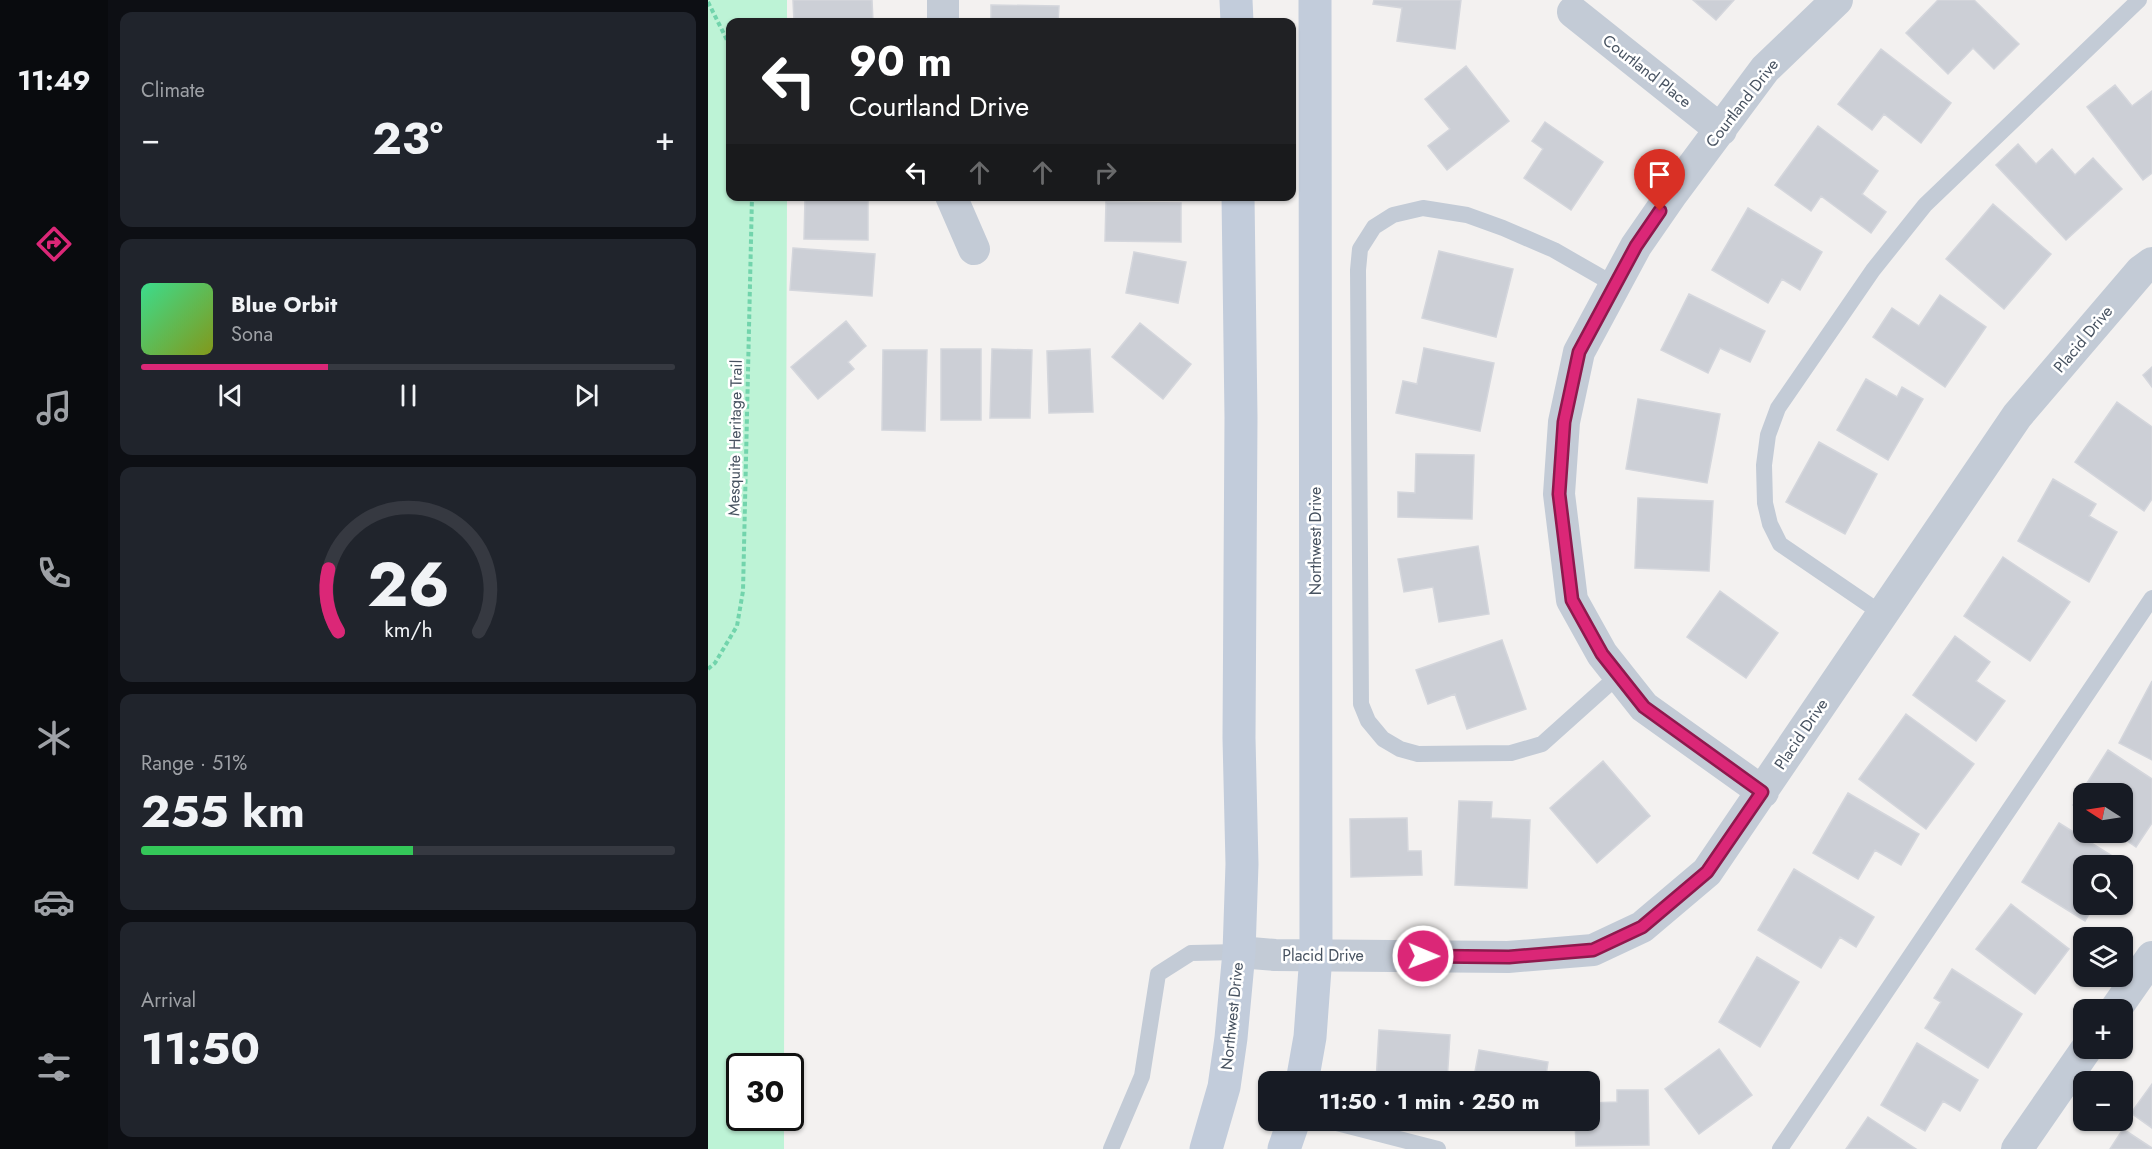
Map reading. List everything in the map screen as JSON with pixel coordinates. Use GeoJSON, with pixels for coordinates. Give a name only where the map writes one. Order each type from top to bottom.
{"type":"FeatureCollection","features":[{"type":"Feature","properties":{"kind":"main road"},"geometry":{"type":"LineString","coordinates":[[1236,0],[1237,18]]}},
{"type":"Feature","properties":{"kind":"main road","name":"Northwest Drive"},"geometry":{"type":"LineString","coordinates":[[1304,1071],[1310,1037],[1316,955],[1315,0]]}},
{"type":"Feature","properties":{"kind":"main road","name":"Northwest Drive"},"geometry":{"type":"LineString","coordinates":[[1206,1149],[1224,1087],[1231,1038],[1239,952],[1242,864],[1239,738],[1241,417],[1238,201]]}},
{"type":"Feature","properties":{"kind":"main road"},"geometry":{"type":"LineString","coordinates":[[1284,1149],[1290,1131]]}},
{"type":"Feature","properties":{"kind":"street"},"geometry":{"type":"LineString","coordinates":[[943,0],[943,18]]}},
{"type":"Feature","properties":{"kind":"street","name":"Courtland Drive"},"geometry":{"type":"LineString","coordinates":[[1762,792],[1644,707],[1602,654],[1572,600],[1559,494],[1564,422],[1579,352],[1636,246],[1765,69],[1837,0]]}},
{"type":"Feature","properties":{"kind":"street","name":"Courtland Place"},"geometry":{"type":"LineString","coordinates":[[1573,12],[1721,129]]}},
{"type":"Feature","properties":{"kind":"street"},"geometry":{"type":"LineString","coordinates":[[953,201],[974,249]]}},
{"type":"Feature","properties":{"kind":"street","name":"Placid Drive"},"geometry":{"type":"LineString","coordinates":[[1239,952],[1509,957],[1593,950],[1642,927],[1707,872],[2017,416],[2141,271],[2152,263]]}},
{"type":"Feature","properties":{"kind":"street"},"geometry":{"type":"LineString","coordinates":[[2123,999],[2152,957]]}},
{"type":"Feature","properties":{"kind":"street"},"geometry":{"type":"LineString","coordinates":[[2017,1149],[2079,1059]]}},
{"type":"Feature","properties":{"kind":"lane"},"geometry":{"type":"LineString","coordinates":[[1881,613],[1780,544],[1770,524],[1765,502],[1764,465],[1768,435],[1778,408],[1873,270],[1925,205],[2139,0]]}},
{"type":"Feature","properties":{"kind":"lane"},"geometry":{"type":"LineString","coordinates":[[1615,285],[1554,250],[1503,228],[1467,215],[1423,208],[1393,215],[1374,227],[1360,249],[1358,270],[1361,704],[1368,721],[1383,739],[1400,749],[1418,754],[1511,753],[1542,744],[1619,675]]}},
{"type":"Feature","properties":{"kind":"lane"},"geometry":{"type":"LineString","coordinates":[[1780,1149],[2152,598]]}},
{"type":"Feature","properties":{"kind":"lane"},"geometry":{"type":"LineString","coordinates":[[1111,1149],[1142,1076],[1158,974],[1191,953],[1239,952]]}},
{"type":"Feature","properties":{"kind":"lane"},"geometry":{"type":"LineString","coordinates":[[1368,1131],[1438,1149]]}},
{"type":"Feature","properties":{"kind":"path"},"geometry":{"type":"LineString","coordinates":[[708,2],[726,38]]}},
{"type":"Feature","properties":{"kind":"path","name":"Mesquite Heritage Trail"},"geometry":{"type":"LineString","coordinates":[[708,669],[715,663],[737,626],[743,591],[752,201]]}},
{"type":"Feature","properties":{"kind":"green space"},"geometry":{"type":"Polygon","coordinates":[[[708,0],[787,0],[787,18],[726,18],[726,201],[787,201],[784,1053],[726,1053],[726,1131],[784,1131],[784,1149],[708,1149],[708,0]]]}},
{"type":"Feature","properties":{"kind":"building"},"geometry":{"type":"Polygon","coordinates":[[[793,0],[872,0],[873,18],[794,18],[793,0]]]}},
{"type":"Feature","properties":{"kind":"building"},"geometry":{"type":"Polygon","coordinates":[[[1374,0],[1461,0],[1455,49],[1397,41],[1402,8],[1373,4],[1374,0]]]}},
{"type":"Feature","properties":{"kind":"building"},"geometry":{"type":"Polygon","coordinates":[[[1693,0],[1734,0],[1716,20],[1693,0]]]}},
{"type":"Feature","properties":{"kind":"building"},"geometry":{"type":"Polygon","coordinates":[[[1938,0],[1974,0],[2019,44],[1994,69],[1973,48],[1948,74],[1906,33],[1938,0]]]}},
{"type":"Feature","properties":{"kind":"building"},"geometry":{"type":"Polygon","coordinates":[[[991,5],[1059,6],[1058,18],[991,18],[991,5]]]}},
{"type":"Feature","properties":{"kind":"building"},"geometry":{"type":"Polygon","coordinates":[[[1881,49],[1951,103],[1921,143],[1884,114],[1872,130],[1838,104],[1881,49]]]}},
{"type":"Feature","properties":{"kind":"building"},"geometry":{"type":"Polygon","coordinates":[[[1466,66],[1509,121],[1447,170],[1428,146],[1450,129],[1425,99],[1466,66]]]}},
{"type":"Feature","properties":{"kind":"building"},"geometry":{"type":"Polygon","coordinates":[[[2115,85],[2132,106],[2152,91],[2152,173],[2143,180],[2087,107],[2115,85]]]}},
{"type":"Feature","properties":{"kind":"building"},"geometry":{"type":"Polygon","coordinates":[[[1545,122],[1603,162],[1571,210],[1524,178],[1543,149],[1532,141],[1545,122]]]}},
{"type":"Feature","properties":{"kind":"building"},"geometry":{"type":"Polygon","coordinates":[[[1818,126],[1878,171],[1862,194],[1886,212],[1871,233],[1821,196],[1811,211],[1775,185],[1818,126]]]}},
{"type":"Feature","properties":{"kind":"building"},"geometry":{"type":"Polygon","coordinates":[[[2018,144],[2036,164],[2052,149],[2075,175],[2093,158],[2122,189],[2066,240],[1996,165],[2018,144]]]}},
{"type":"Feature","properties":{"kind":"building"},"geometry":{"type":"Polygon","coordinates":[[[805,201],[868,201],[868,240],[804,239],[805,201]]]}},
{"type":"Feature","properties":{"kind":"building"},"geometry":{"type":"Polygon","coordinates":[[[1106,202],[1181,203],[1181,242],[1105,241],[1106,202]]]}},
{"type":"Feature","properties":{"kind":"building"},"geometry":{"type":"Polygon","coordinates":[[[1993,204],[2051,254],[2004,309],[1946,259],[1993,204]]]}},
{"type":"Feature","properties":{"kind":"building"},"geometry":{"type":"Polygon","coordinates":[[[1748,208],[1822,252],[1800,290],[1782,279],[1768,303],[1712,270],[1748,208]]]}},
{"type":"Feature","properties":{"kind":"building"},"geometry":{"type":"Polygon","coordinates":[[[793,248],[875,254],[872,296],[790,290],[793,248]]]}},
{"type":"Feature","properties":{"kind":"building"},"geometry":{"type":"Polygon","coordinates":[[[1439,251],[1513,269],[1496,337],[1422,318],[1439,251]]]}},
{"type":"Feature","properties":{"kind":"building"},"geometry":{"type":"Polygon","coordinates":[[[1134,252],[1186,262],[1178,303],[1126,293],[1134,252]]]}},
{"type":"Feature","properties":{"kind":"building"},"geometry":{"type":"Polygon","coordinates":[[[1689,294],[1765,331],[1750,362],[1720,348],[1708,373],[1661,350],[1689,294]]]}},
{"type":"Feature","properties":{"kind":"building"},"geometry":{"type":"Polygon","coordinates":[[[1940,295],[1986,327],[1945,387],[1873,337],[1892,308],[1919,326],[1940,295]]]}},
{"type":"Feature","properties":{"kind":"building"},"geometry":{"type":"Polygon","coordinates":[[[846,321],[866,346],[848,362],[854,369],[818,399],[791,367],[846,321]]]}},
{"type":"Feature","properties":{"kind":"building"},"geometry":{"type":"Polygon","coordinates":[[[1140,323],[1191,364],[1163,399],[1112,357],[1140,323]]]}},
{"type":"Feature","properties":{"kind":"building"},"geometry":{"type":"Polygon","coordinates":[[[1424,348],[1494,363],[1480,431],[1396,413],[1403,381],[1417,384],[1424,348]]]}},
{"type":"Feature","properties":{"kind":"building"},"geometry":{"type":"Polygon","coordinates":[[[941,349],[981,349],[981,420],[941,420],[941,349]]]}},
{"type":"Feature","properties":{"kind":"building"},"geometry":{"type":"Polygon","coordinates":[[[992,349],[1032,350],[1030,418],[990,418],[992,349]]]}},
{"type":"Feature","properties":{"kind":"building"},"geometry":{"type":"Polygon","coordinates":[[[1090,349],[1093,412],[1049,413],[1047,351],[1090,349]]]}},
{"type":"Feature","properties":{"kind":"building"},"geometry":{"type":"Polygon","coordinates":[[[883,350],[927,350],[925,431],[882,430],[883,350]]]}},
{"type":"Feature","properties":{"kind":"building"},"geometry":{"type":"Polygon","coordinates":[[[2152,367],[2152,387],[2143,375],[2152,367]]]}},
{"type":"Feature","properties":{"kind":"building"},"geometry":{"type":"Polygon","coordinates":[[[1866,379],[1897,397],[1902,387],[1923,399],[1888,460],[1837,430],[1866,379]]]}},
{"type":"Feature","properties":{"kind":"building"},"geometry":{"type":"Polygon","coordinates":[[[1638,399],[1720,414],[1707,483],[1626,469],[1638,399]]]}},
{"type":"Feature","properties":{"kind":"building"},"geometry":{"type":"Polygon","coordinates":[[[2117,402],[2152,427],[2152,499],[2144,511],[2075,462],[2117,402]]]}},
{"type":"Feature","properties":{"kind":"building"},"geometry":{"type":"Polygon","coordinates":[[[1819,442],[1877,474],[1845,534],[1786,502],[1819,442]]]}},
{"type":"Feature","properties":{"kind":"building"},"geometry":{"type":"Polygon","coordinates":[[[1416,454],[1474,455],[1472,519],[1398,517],[1398,492],[1415,493],[1416,454]]]}},
{"type":"Feature","properties":{"kind":"building"},"geometry":{"type":"Polygon","coordinates":[[[2053,479],[2096,504],[2089,516],[2117,532],[2089,582],[2018,541],[2053,479]]]}},
{"type":"Feature","properties":{"kind":"building"},"geometry":{"type":"Polygon","coordinates":[[[1638,498],[1713,501],[1709,571],[1635,568],[1638,498]]]}},
{"type":"Feature","properties":{"kind":"building"},"geometry":{"type":"Polygon","coordinates":[[[1478,546],[1489,614],[1439,622],[1433,587],[1404,592],[1398,559],[1478,546]]]}},
{"type":"Feature","properties":{"kind":"building"},"geometry":{"type":"Polygon","coordinates":[[[2003,557],[2070,602],[2030,661],[1964,616],[2003,557]]]}},
{"type":"Feature","properties":{"kind":"building"},"geometry":{"type":"Polygon","coordinates":[[[1720,591],[1778,633],[1746,678],[1687,637],[1720,591]]]}},
{"type":"Feature","properties":{"kind":"building"},"geometry":{"type":"Polygon","coordinates":[[[1955,636],[1990,662],[1976,681],[2005,701],[1976,741],[1913,695],[1955,636]]]}},
{"type":"Feature","properties":{"kind":"building"},"geometry":{"type":"Polygon","coordinates":[[[1502,640],[1526,709],[1467,729],[1455,694],[1428,704],[1416,670],[1502,640]]]}},
{"type":"Feature","properties":{"kind":"building"},"geometry":{"type":"Polygon","coordinates":[[[2152,681],[2152,760],[2119,743],[2152,681]]]}},
{"type":"Feature","properties":{"kind":"building"},"geometry":{"type":"Polygon","coordinates":[[[1906,714],[1974,764],[1926,829],[1859,779],[1906,714]]]}},
{"type":"Feature","properties":{"kind":"building"},"geometry":{"type":"Polygon","coordinates":[[[2108,750],[2152,779],[2152,823],[2136,847],[2130,843],[2133,843],[2133,783],[2087,783],[2108,750]]]}},
{"type":"Feature","properties":{"kind":"building"},"geometry":{"type":"Polygon","coordinates":[[[1603,761],[1650,816],[1597,863],[1550,808],[1603,761]]]}},
{"type":"Feature","properties":{"kind":"building"},"geometry":{"type":"Polygon","coordinates":[[[1848,793],[1919,834],[1901,865],[1875,850],[1858,879],[1813,853],[1848,793]]]}},
{"type":"Feature","properties":{"kind":"building"},"geometry":{"type":"Polygon","coordinates":[[[1459,801],[1492,802],[1491,818],[1530,820],[1527,888],[1455,885],[1459,801]]]}},
{"type":"Feature","properties":{"kind":"building"},"geometry":{"type":"Polygon","coordinates":[[[1407,818],[1408,851],[1421,851],[1422,875],[1351,877],[1350,819],[1407,818]]]}},
{"type":"Feature","properties":{"kind":"building"},"geometry":{"type":"Polygon","coordinates":[[[2059,823],[2073,832],[2073,843],[2091,843],[2111,855],[2073,855],[2073,914],[2022,882],[2059,823]]]}},
{"type":"Feature","properties":{"kind":"building"},"geometry":{"type":"Polygon","coordinates":[[[1794,869],[1874,917],[1856,947],[1840,937],[1821,968],[1758,930],[1794,869]]]}},
{"type":"Feature","properties":{"kind":"building"},"geometry":{"type":"Polygon","coordinates":[[[2011,904],[2069,949],[2035,994],[1976,949],[2011,904]]]}},
{"type":"Feature","properties":{"kind":"building"},"geometry":{"type":"Polygon","coordinates":[[[2075,915],[2089,915],[2085,921],[2075,915]]]}},
{"type":"Feature","properties":{"kind":"building"},"geometry":{"type":"Polygon","coordinates":[[[1757,957],[1799,982],[1760,1047],[1719,1022],[1757,957]]]}},
{"type":"Feature","properties":{"kind":"building"},"geometry":{"type":"Polygon","coordinates":[[[1952,969],[2022,1014],[1988,1068],[1925,1028],[1941,1002],[1934,998],[1952,969]]]}},
{"type":"Feature","properties":{"kind":"building"},"geometry":{"type":"Polygon","coordinates":[[[1379,1030],[1450,1035],[1448,1071],[1377,1071],[1379,1030]]]}},
{"type":"Feature","properties":{"kind":"building"},"geometry":{"type":"Polygon","coordinates":[[[1917,1043],[1978,1080],[1960,1111],[1943,1101],[1925,1131],[1881,1105],[1917,1043]]]}},
{"type":"Feature","properties":{"kind":"building"},"geometry":{"type":"Polygon","coordinates":[[[1719,1049],[1752,1095],[1699,1134],[1665,1089],[1719,1049]]]}},
{"type":"Feature","properties":{"kind":"building"},"geometry":{"type":"Polygon","coordinates":[[[1479,1050],[1548,1062],[1547,1071],[1475,1071],[1479,1050]]]}},
{"type":"Feature","properties":{"kind":"building"},"geometry":{"type":"Polygon","coordinates":[[[2152,1084],[2152,1128],[2133,1114],[2133,1110],[2152,1084]]]}},
{"type":"Feature","properties":{"kind":"building"},"geometry":{"type":"Polygon","coordinates":[[[1617,1090],[1648,1090],[1649,1145],[1576,1146],[1575,1131],[1600,1131],[1600,1103],[1617,1102],[1617,1090]]]}},
{"type":"Feature","properties":{"kind":"building"},"geometry":{"type":"Polygon","coordinates":[[[1868,1117],[1916,1149],[1846,1149],[1868,1117]]]}},
{"type":"Feature","properties":{"kind":"building"},"geometry":{"type":"Polygon","coordinates":[[[2122,1131],[2126,1131],[2152,1148],[2152,1149],[2110,1149],[2122,1131]]]}},
{"type":"Feature","properties":{"kind":"route"},"geometry":{"type":"LineString","coordinates":[[1423,956],[1509,957],[1593,950],[1642,927],[1707,872],[1762,792],[1644,707],[1602,654],[1572,600],[1559,494],[1564,422],[1579,352],[1636,246],[1660,211]]}}]}
